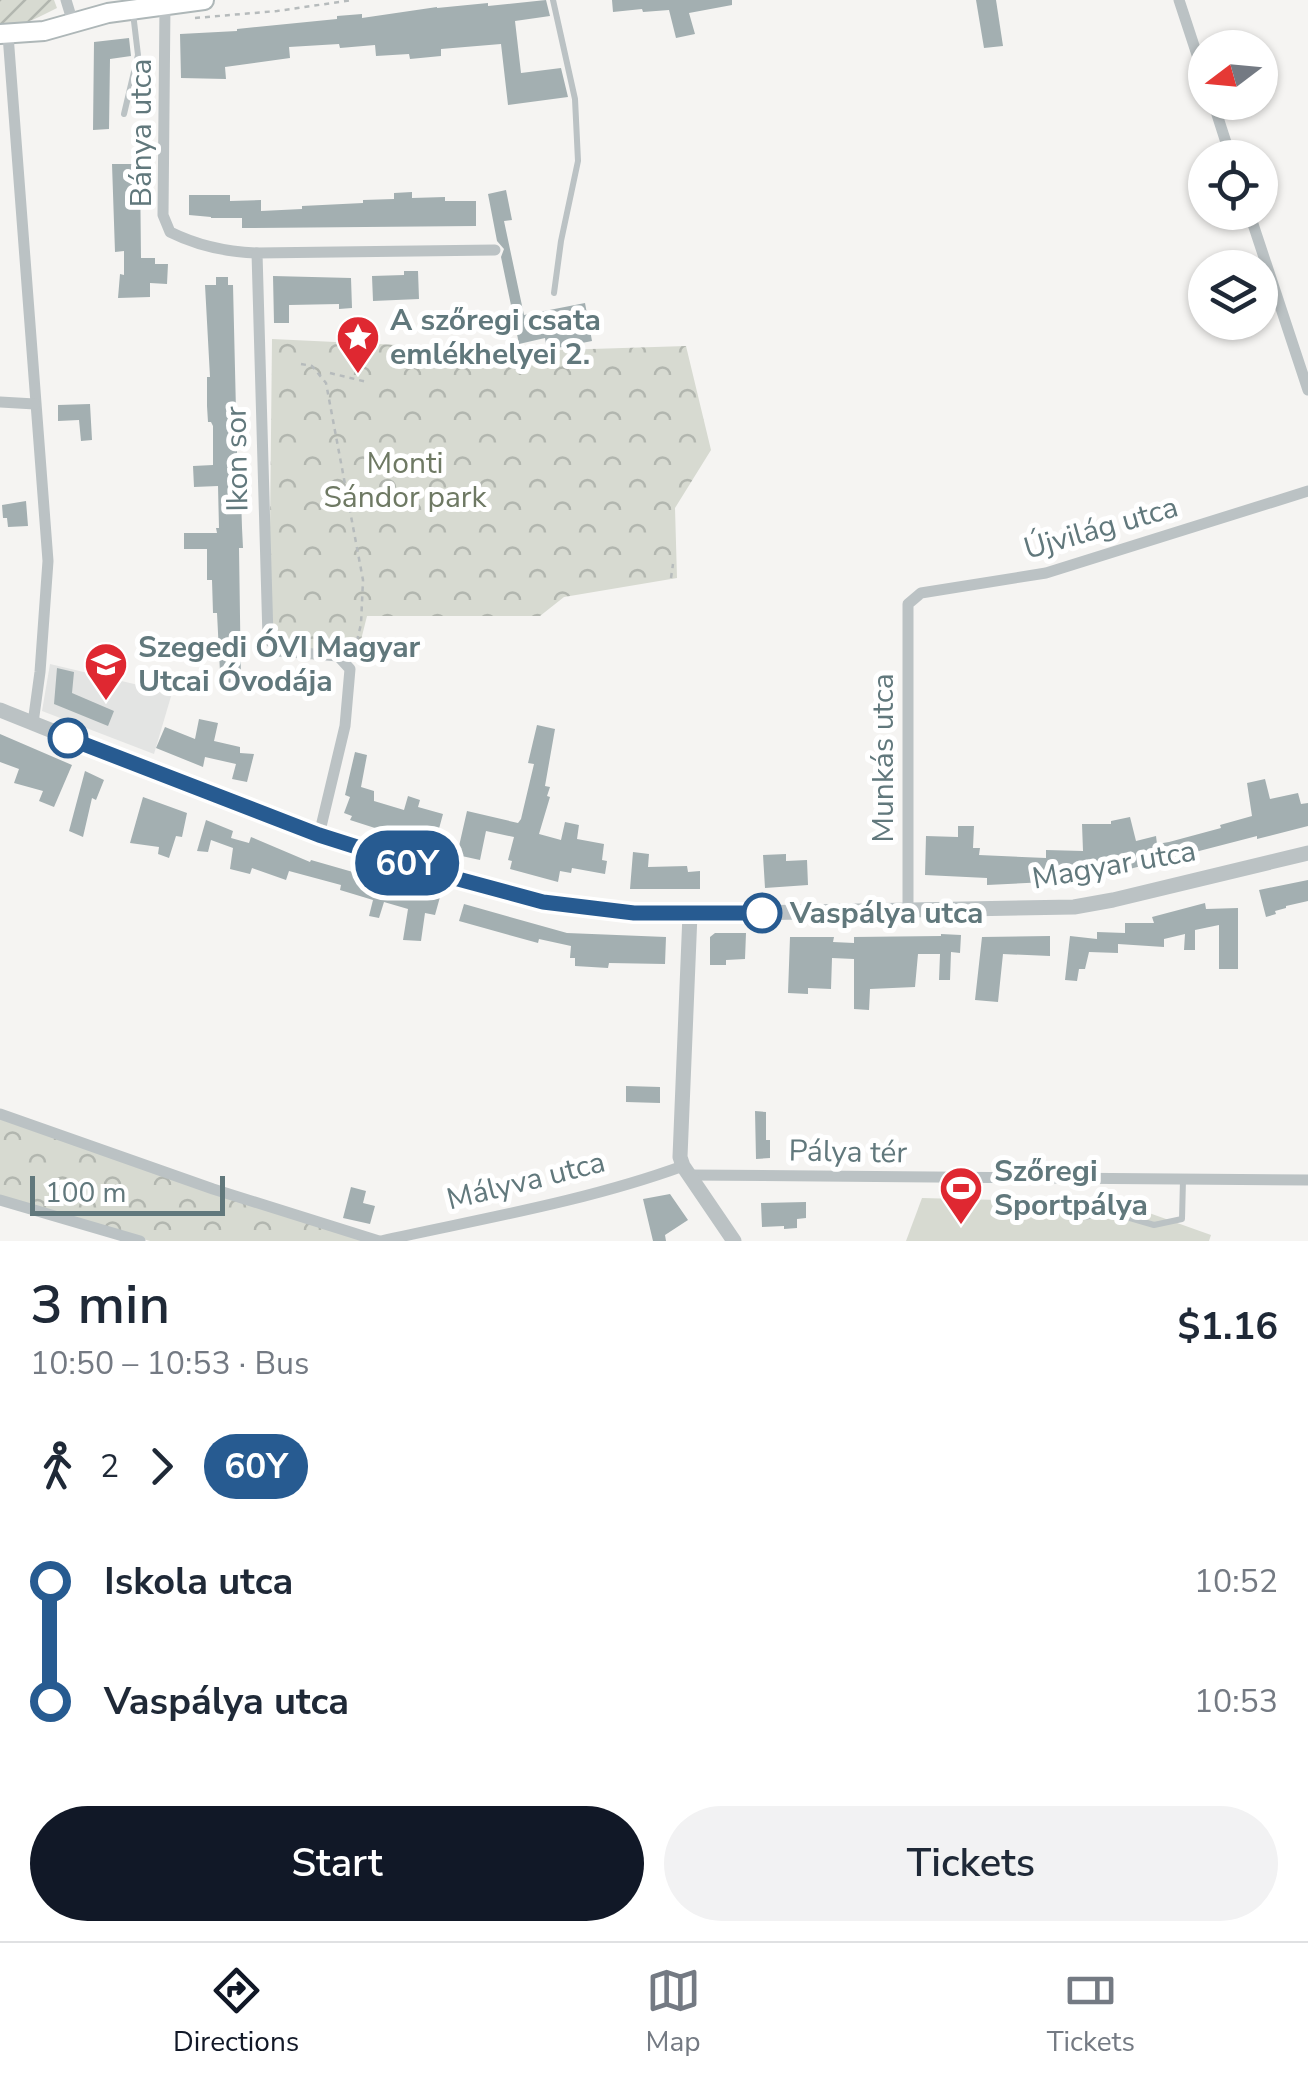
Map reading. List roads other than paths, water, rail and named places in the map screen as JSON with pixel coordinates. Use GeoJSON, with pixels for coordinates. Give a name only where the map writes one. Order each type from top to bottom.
{"type":"FeatureCollection","features":[{"type":"Feature","properties":{"kind":"main road"},"geometry":{"type":"LineString","coordinates":[[4,35],[132,10],[166,13],[204,0]]}},
{"type":"Feature","properties":{"kind":"street"},"geometry":{"type":"LineString","coordinates":[[66,0],[73,23]]}},
{"type":"Feature","properties":{"kind":"street"},"geometry":{"type":"LineString","coordinates":[[1179,0],[1189,30]]}},
{"type":"Feature","properties":{"kind":"street","name":"Bánya utca"},"geometry":{"type":"LineString","coordinates":[[166,13],[164,216],[170,232],[184,239],[257,253]]}},
{"type":"Feature","properties":{"kind":"street"},"geometry":{"type":"LineString","coordinates":[[4,35],[48,560],[33,724]]}},
{"type":"Feature","properties":{"kind":"street"},"geometry":{"type":"LineString","coordinates":[[1255,230],[1308,390]]}},
{"type":"Feature","properties":{"kind":"street"},"geometry":{"type":"LineString","coordinates":[[257,253],[496,250]]}},
{"type":"Feature","properties":{"kind":"street","name":"Ikon sor"},"geometry":{"type":"LineString","coordinates":[[257,253],[268,638],[278,650],[338,656],[350,669],[345,726],[319,835]]}},
{"type":"Feature","properties":{"kind":"street"},"geometry":{"type":"LineString","coordinates":[[0,402],[35,404]]}},
{"type":"Feature","properties":{"kind":"street","name":"Újvilág utca"},"geometry":{"type":"LineString","coordinates":[[908,604],[921,592],[1046,573],[1308,492]]}},
{"type":"Feature","properties":{"kind":"street","name":"Munkás utca"},"geometry":{"type":"LineString","coordinates":[[908,604],[908,911]]}},
{"type":"Feature","properties":{"kind":"street","name":"Magyar utca"},"geometry":{"type":"LineString","coordinates":[[0,710],[319,835],[543,902],[634,913],[1074,907],[1308,853]]}},
{"type":"Feature","properties":{"kind":"street"},"geometry":{"type":"LineString","coordinates":[[690,914],[680,1156],[685,1170],[734,1241]]}},
{"type":"Feature","properties":{"kind":"street","name":"Mályva utca"},"geometry":{"type":"LineString","coordinates":[[0,1114],[214,1189],[380,1241],[685,1170]]}},
{"type":"Feature","properties":{"kind":"street","name":"Pálya tér"},"geometry":{"type":"LineString","coordinates":[[685,1170],[1308,1180]]}},
{"type":"Feature","properties":{"kind":"street"},"geometry":{"type":"LineString","coordinates":[[0,1200],[140,1241]]}},
{"type":"Feature","properties":{"kind":"lane"},"geometry":{"type":"LineString","coordinates":[[553,0],[575,99],[578,161],[554,294]]}},
{"type":"Feature","properties":{"kind":"lane"},"geometry":{"type":"LineString","coordinates":[[124,114],[138,55],[132,10]]}},
{"type":"Feature","properties":{"kind":"lane"},"geometry":{"type":"LineString","coordinates":[[1086,1217],[1106,1211],[1154,1225],[1182,1219],[1184,1180]]}},
{"type":"Feature","properties":{"kind":"place","name":"A szőregi csata emlékhelyei 2."},"geometry":{"type":"Point","coordinates":[358,375]}},
{"type":"Feature","properties":{"kind":"place","name":"Szegedi ÓVI Magyar Utcai Óvodája"},"geometry":{"type":"Point","coordinates":[106,702]}},
{"type":"Feature","properties":{"kind":"place","name":"Vaspálya utca"},"geometry":{"type":"Point","coordinates":[762,913]}},
{"type":"Feature","properties":{"kind":"place","name":"Szőregi Sportpálya"},"geometry":{"type":"Point","coordinates":[961,1226]}},
{"type":"Feature","properties":{"kind":"park label","name":"Monti Sándor park"},"geometry":{"type":"Point","coordinates":[405,480]}}]}
